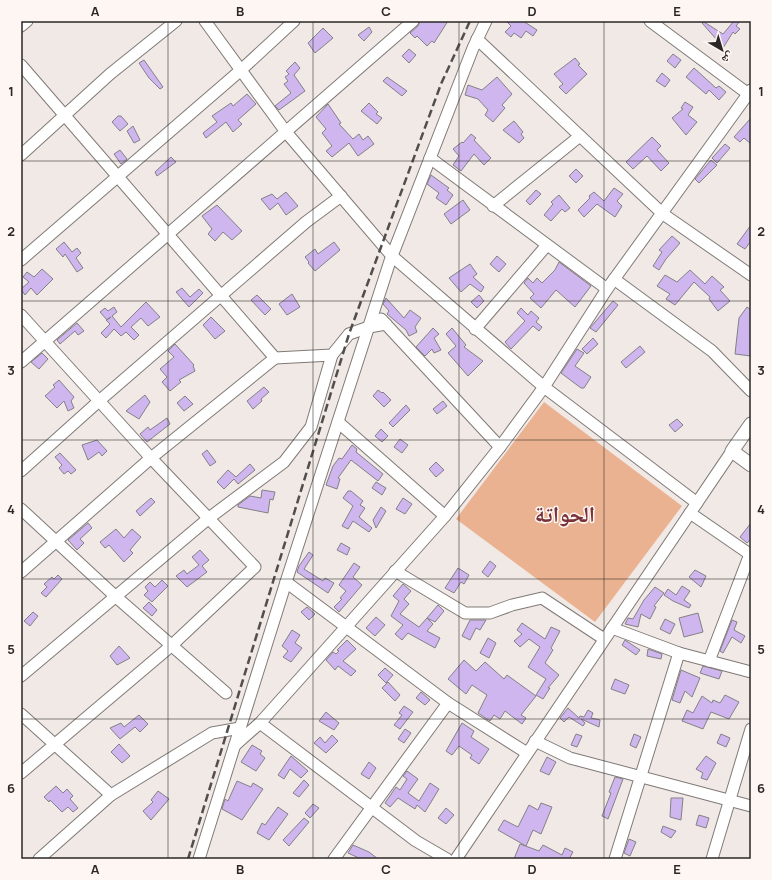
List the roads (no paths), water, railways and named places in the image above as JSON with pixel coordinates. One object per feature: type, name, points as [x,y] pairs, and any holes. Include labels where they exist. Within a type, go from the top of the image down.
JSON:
[{"type":"main road","points":[[751,424],[732,451],[751,465]]},
{"type":"street","points":[[21,26],[27,21]]},
{"type":"street","points":[[21,155],[66,116],[110,74],[176,21]]},
{"type":"street","points":[[205,21],[286,132],[392,256],[544,387],[696,503]]},
{"type":"street","points":[[21,260],[241,70],[294,21]]},
{"type":"street","points":[[21,362],[413,21]]},
{"type":"street","points":[[199,859],[286,582],[392,256],[477,39],[486,21]]},
{"type":"street","points":[[235,746],[260,723],[445,516],[500,447],[544,387],[614,279],[750,93],[650,21]]},
{"type":"street","points":[[477,39],[663,214],[751,275]]},
{"type":"street","points":[[21,65],[275,358]]},
{"type":"street","points":[[493,206],[580,136]]},
{"type":"street","points":[[430,158],[607,289]]},
{"type":"street","points":[[21,471],[99,401],[306,222],[341,196]]},
{"type":"street","points":[[475,329],[547,245]]},
{"type":"street","points":[[614,279],[712,351],[751,391]]},
{"type":"street","points":[[374,311],[500,447]]},
{"type":"street","points":[[21,315],[151,458],[255,567],[171,646],[21,773]]},
{"type":"street","points":[[21,676],[208,518],[284,462],[311,427],[332,355],[349,334],[369,327],[386,324]]},
{"type":"street","points":[[21,572],[151,458],[275,358],[332,355]]},
{"type":"street","points":[[338,422],[445,516]]},
{"type":"street","points":[[456,859],[732,451]]},
{"type":"street","points":[[21,509],[115,596],[226,693]]},
{"type":"street","points":[[690,513],[751,555],[709,661]]},
{"type":"street","points":[[395,571],[465,613],[490,613],[512,605],[542,598],[604,639]]},
{"type":"street","points":[[286,582],[448,703],[527,753]]},
{"type":"street","points":[[612,628],[679,653],[751,672]]},
{"type":"street","points":[[615,859],[679,653]]},
{"type":"street","points":[[334,859],[448,703]]},
{"type":"street","points":[[21,714],[111,795]]},
{"type":"street","points":[[260,723],[416,841],[447,859]]},
{"type":"street","points":[[39,859],[111,795],[212,733],[240,728]]},
{"type":"street","points":[[712,859],[751,729]]},
{"type":"street","points":[[535,741],[570,758],[751,806]]},
{"type":"railway","points":[[188,859],[349,334],[441,84],[470,21]]},
{"type":"district","name":"الحواتة","points":[[565,514]]}]
